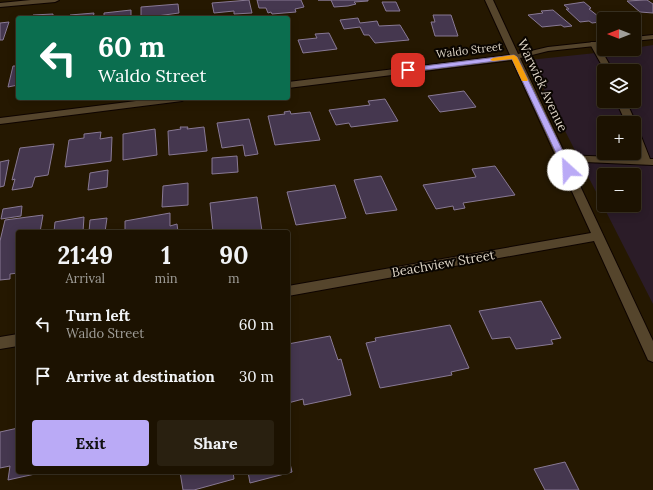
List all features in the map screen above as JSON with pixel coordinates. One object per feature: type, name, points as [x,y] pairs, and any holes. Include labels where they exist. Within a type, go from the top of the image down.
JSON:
[{"type":"street","points":[[0,5],[55,0]]},
{"type":"street","name":"Warwick Avenue","points":[[489,0],[653,356]]},
{"type":"street","points":[[641,38],[653,37]]},
{"type":"street","points":[[594,44],[605,64]]},
{"type":"street","name":"Waldo Street","points":[[290,85],[514,57],[548,49],[597,44]]},
{"type":"street","points":[[0,120],[165,100]]},
{"type":"street","points":[[641,145],[650,162]]},
{"type":"street","points":[[562,158],[650,162]]},
{"type":"street","name":"Beachview Street","points":[[290,291],[599,236]]},
{"type":"street","points":[[0,343],[16,340]]},
{"type":"shaded area","points":[[653,45],[653,304],[606,212],[641,212],[641,168],[597,168],[597,194],[529,60],[597,53],[597,56],[641,56],[641,47]]},
{"type":"building","points":[[249,0],[252,13],[234,14],[234,11],[214,13],[212,3]]},
{"type":"building","points":[[257,0],[301,0],[304,7],[295,9],[296,12],[272,14],[271,12],[268,13],[266,8],[259,8]]},
{"type":"building","points":[[331,0],[368,1],[354,2],[356,4],[348,6],[334,7]]},
{"type":"building","points":[[647,0],[653,4],[653,13],[640,12],[627,1]]},
{"type":"building","points":[[382,2],[396,2],[400,11],[386,11]]},
{"type":"building","points":[[584,2],[591,8],[589,9],[597,15],[597,22],[580,22],[566,9],[569,9],[564,5]]},
{"type":"building","points":[[178,4],[179,13],[157,16],[141,16],[141,7]]},
{"type":"building","points":[[131,10],[131,16],[104,16],[104,13]]},
{"type":"building","points":[[553,10],[572,26],[564,27],[561,25],[542,27],[528,15],[543,13],[541,11]]},
{"type":"building","points":[[94,13],[93,16],[70,15]]},
{"type":"building","points":[[53,14],[53,16],[33,16]]},
{"type":"building","points":[[433,15],[451,15],[458,36],[435,36],[431,22],[435,22]]},
{"type":"building","points":[[358,18],[360,23],[377,21],[379,26],[400,25],[409,40],[375,43],[369,35],[364,35],[360,27],[344,29],[340,20]]},
{"type":"building","points":[[9,22],[3,40],[0,40],[0,23]]},
{"type":"building","points":[[329,33],[337,49],[303,53],[298,40],[317,38],[315,34]]},
{"type":"building","points":[[13,66],[16,66],[16,85],[8,87]]},
{"type":"building","points":[[464,91],[476,107],[440,112],[428,96]]},
{"type":"building","points":[[385,99],[398,121],[351,127],[349,123],[336,125],[329,110],[370,105],[368,101]]},
{"type":"building","points":[[290,111],[291,114],[310,112],[320,140],[275,145],[268,116],[285,114],[284,112]]},
{"type":"building","points":[[249,119],[258,154],[245,156],[243,145],[222,148],[217,123]]},
{"type":"building","points":[[180,127],[188,127],[187,129],[204,127],[207,151],[169,155],[168,131],[181,129]]},
{"type":"building","points":[[155,129],[157,155],[123,160],[123,134]]},
{"type":"building","points":[[101,132],[100,139],[112,137],[111,161],[65,167],[69,140],[84,138],[84,134]]},
{"type":"building","points":[[54,144],[48,175],[35,177],[32,187],[12,190],[15,179],[12,180],[20,148]]},
{"type":"building","points":[[237,156],[238,172],[212,174],[212,158]]},
{"type":"building","points":[[9,160],[4,186],[0,187],[0,162]]},
{"type":"building","points":[[495,166],[515,195],[463,203],[465,208],[454,210],[453,206],[436,209],[423,185],[476,177],[472,169]]},
{"type":"building","points":[[108,170],[107,187],[88,190],[90,173]]},
{"type":"building","points":[[381,176],[397,210],[366,214],[354,180]]},
{"type":"building","points":[[188,183],[188,205],[162,207],[163,186]]},
{"type":"building","points":[[335,185],[346,218],[296,225],[287,192]]},
{"type":"building","points":[[257,197],[262,230],[213,230],[210,203]]},
{"type":"building","points":[[22,206],[21,216],[1,219],[3,209]]},
{"type":"building","points":[[170,213],[170,226],[177,224],[178,230],[125,230],[125,221]]},
{"type":"building","points":[[43,215],[40,230],[16,230],[16,273],[10,274],[10,279],[0,280],[0,241],[5,220]]},
{"type":"building","points":[[84,217],[83,230],[54,230],[55,222]]},
{"type":"building","points":[[107,218],[105,230],[89,230],[90,220]]},
{"type":"building","points":[[541,301],[561,338],[551,340],[553,344],[516,349],[510,337],[492,339],[479,311]]},
{"type":"building","points":[[450,325],[469,368],[451,372],[452,375],[380,388],[366,343],[376,341],[375,338]]},
{"type":"building","points":[[330,336],[338,360],[341,359],[351,395],[304,405],[303,399],[290,402],[290,344]]},
{"type":"building","points":[[16,428],[16,474],[35,474],[8,480],[10,466],[0,468],[0,432]]},
{"type":"building","points":[[565,462],[579,490],[545,490],[534,469]]},
{"type":"building","points":[[180,474],[233,474],[234,479],[194,490],[183,490]]},
{"type":"building","points":[[248,474],[284,474],[250,483]]},
{"type":"slow traffic","points":[[493,60],[514,57],[525,80]]},
{"type":"route","points":[[408,70],[514,57],[568,170]]}]
